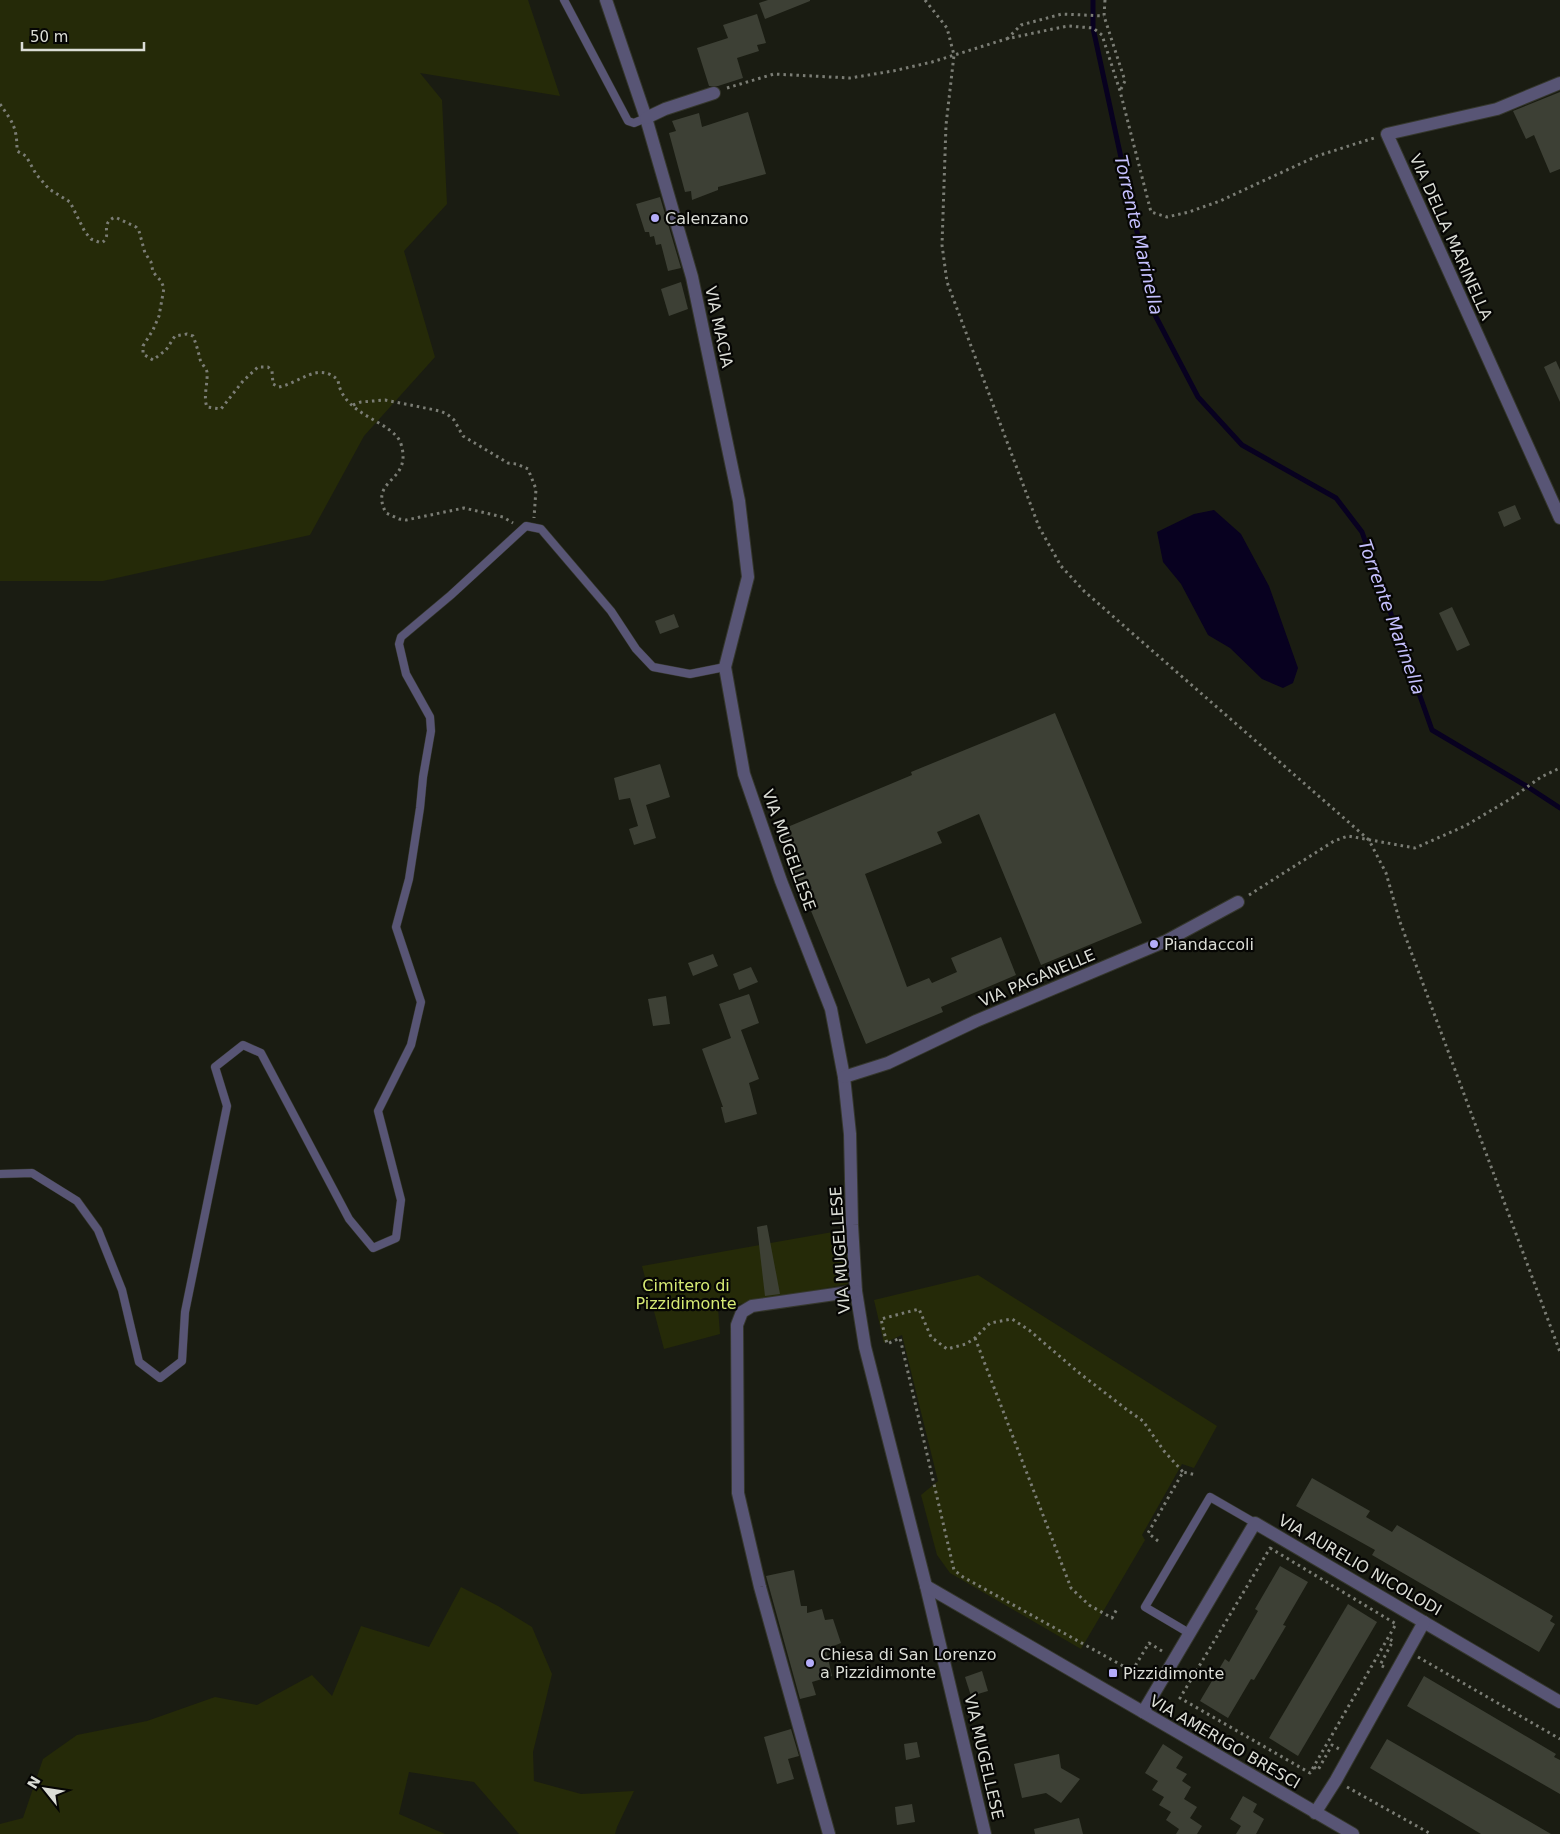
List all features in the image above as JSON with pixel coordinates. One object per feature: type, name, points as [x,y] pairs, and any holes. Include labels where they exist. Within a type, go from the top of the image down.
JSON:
[{"type":"street","name":"VIA MACIA","points":[[606,0],[646,118],[692,277],[739,501],[748,577],[725,667]]},
{"type":"street","points":[[1387,134],[1497,109],[1560,83]]},
{"type":"street","points":[[646,118],[665,109],[714,93]]},
{"type":"street","name":"VIA DELLA MARINELLA","points":[[1387,134],[1560,518]]},
{"type":"street","name":"VIA MUGELLESE","points":[[725,667],[744,774],[781,880],[831,1010],[844,1077],[850,1134],[856,1291],[865,1347],[926,1586],[985,1834]]},
{"type":"street","name":"VIA PAGANELLE","points":[[844,1077],[888,1063],[976,1021],[1166,941],[1238,902]]},
{"type":"street","points":[[829,1834],[760,1587],[738,1493],[737,1325],[742,1312],[752,1306],[856,1291]]},
{"type":"street","name":"VIA AURELIO NICOLODI","points":[[1143,1712],[1255,1523],[1560,1702]]},
{"type":"street","name":"VIA AMERIGO BRESCI","points":[[926,1586],[1353,1834]]},
{"type":"street","points":[[1315,1813],[1336,1780],[1424,1622]]},
{"type":"lane","points":[[564,0],[628,121],[634,123],[646,118]]},
{"type":"lane","points":[[0,1174],[32,1173],[77,1202],[98,1230],[122,1290],[139,1362],[160,1378],[182,1361],[185,1312],[227,1106],[215,1067],[243,1045],[261,1053],[349,1218],[373,1248],[396,1238],[400,1200],[378,1111],[411,1045],[421,1002],[396,927],[409,879],[423,777],[432,731],[430,717],[406,674],[399,644],[401,637],[451,595],[526,526],[540,529],[611,611],[636,649],[652,667],[690,674],[725,667]]},
{"type":"lane","points":[[1190,1633],[1145,1607],[1210,1497],[1255,1523]]},
{"type":"path","points":[[925,0],[947,28],[954,55],[946,125],[942,246],[947,282],[1039,527],[1061,566],[1084,591],[1369,840],[1386,873],[1400,922],[1560,1352]]},
{"type":"path","points":[[1105,0],[1103,16],[1125,81],[1120,91]]},
{"type":"path","points":[[1006,39],[1022,25],[1062,14],[1103,16]]},
{"type":"path","points":[[714,93],[742,82],[774,74],[850,78],[932,62],[1006,39],[1068,26],[1093,28],[1102,35],[1120,91],[1151,212],[1167,217],[1189,212],[1220,201],[1317,156],[1387,134]]},
{"type":"path","points":[[0,104],[14,123],[17,136],[17,151],[26,156],[36,174],[49,189],[70,202],[84,232],[91,239],[101,243],[104,242],[106,238],[106,224],[114,217],[133,226],[138,231],[145,253],[151,262],[153,272],[162,281],[164,288],[158,316],[153,330],[143,346],[143,354],[153,360],[166,350],[175,336],[187,334],[192,336],[197,345],[200,360],[206,369],[208,386],[205,402],[207,407],[215,410],[221,409],[231,394],[253,370],[263,367],[272,371],[273,384],[280,387],[310,374],[319,372],[332,374],[338,380],[344,397],[369,418],[385,427],[400,441],[404,460],[400,472],[385,486],[381,501],[386,514],[406,520],[464,508],[503,517],[522,528]]},
{"type":"path","points":[[353,405],[361,402],[385,400],[440,411],[448,414],[454,420],[463,436],[508,464],[526,467],[536,489],[532,527]]},
{"type":"path","points":[[1238,902],[1334,841],[1348,836],[1415,848],[1465,826],[1512,798],[1541,777],[1560,768]]},
{"type":"path","points":[[1162,1651],[1149,1643],[1132,1671],[1043,1623],[954,1570],[900,1338],[886,1344],[881,1319],[919,1309],[931,1337],[947,1349],[966,1344],[990,1323],[1012,1319],[1029,1330],[1078,1372],[1143,1421],[1164,1451],[1183,1472],[1196,1475]]},
{"type":"path","points":[[975,1338],[1071,1588],[1089,1605],[1112,1618],[1118,1607]]},
{"type":"path","points":[[1158,1540],[1148,1533],[1183,1472]]},
{"type":"path","points":[[1270,1548],[1396,1624],[1314,1768],[1310,1773],[1180,1698],[1270,1548]]},
{"type":"path","points":[[1413,1666],[1418,1657],[1560,1738]]},
{"type":"path","points":[[1314,1768],[1318,1770],[1332,1745],[1339,1749],[1334,1757]]},
{"type":"path","points":[[1344,1785],[1432,1834]]},
{"type":"green space","points":[[0,0],[528,0],[560,96],[420,73],[442,100],[447,204],[404,251],[435,357],[364,436],[310,535],[103,581],[0,581]]},
{"type":"green space","name":"Cimitero di Pizzidimonte","points":[[844,1230],[848,1284],[718,1308],[720,1334],[664,1349],[642,1266]]},
{"type":"green space","points":[[978,1275],[1217,1426],[1194,1468],[1182,1464],[1142,1535],[1145,1540],[1081,1649],[950,1573],[937,1555],[921,1495],[938,1481],[902,1335],[884,1343],[874,1300]]},
{"type":"green space","points":[[461,1587],[498,1606],[532,1627],[552,1674],[533,1752],[534,1781],[581,1794],[634,1791],[615,1834],[519,1834],[474,1782],[409,1772],[399,1814],[445,1834],[0,1834],[0,1824],[23,1818],[43,1759],[77,1735],[147,1721],[215,1697],[257,1705],[312,1675],[332,1696],[361,1626],[429,1647]]},
{"type":"shaded area","points":[[1214,510],[1241,534],[1269,586],[1298,668],[1293,683],[1283,688],[1262,679],[1230,648],[1208,635],[1181,584],[1163,562],[1157,532],[1194,514]]},
{"type":"building","points":[[768,0],[810,1],[765,19],[759,3]]},
{"type":"building","points":[[757,14],[766,43],[757,45],[759,51],[737,58],[743,78],[718,86],[709,86],[697,48],[728,38],[723,25]]},
{"type":"building","points":[[1560,92],[1560,169],[1550,173],[1534,135],[1526,139],[1513,111]]},
{"type":"building","points":[[748,112],[766,174],[718,187],[718,190],[692,200],[691,191],[685,192],[669,133],[676,131],[672,121],[699,113],[702,127]]},
{"type":"building","name":"Calenzano","points":[[660,197],[681,268],[668,271],[661,244],[656,245],[654,236],[650,237],[649,232],[645,232],[636,204]]},
{"type":"building","points":[[681,282],[688,309],[669,316],[661,289]]},
{"type":"building","points":[[1556,361],[1560,370],[1560,402],[1544,367]]},
{"type":"building","points":[[1515,505],[1521,519],[1504,527],[1498,512]]},
{"type":"building","points":[[1452,607],[1470,645],[1457,651],[1439,613]]},
{"type":"building","points":[[674,614],[679,627],[660,634],[655,621]]},
{"type":"building","points":[[1055,713],[1142,923],[1041,965],[979,814],[937,832],[942,843],[865,874],[907,987],[929,978],[932,983],[957,972],[951,958],[1001,937],[1016,975],[941,1007],[943,1012],[866,1044],[778,831],[912,775],[911,772]]},
{"type":"building","points":[[660,764],[670,797],[646,805],[656,838],[634,845],[629,829],[638,826],[630,798],[619,800],[614,778]]},
{"type":"building","points":[[713,954],[718,966],[693,976],[688,963]]},
{"type":"building","points":[[751,967],[758,982],[739,990],[733,974]]},
{"type":"building","points":[[749,994],[759,1023],[741,1030],[759,1079],[749,1083],[757,1114],[725,1123],[721,1107],[723,1107],[702,1049],[731,1038],[719,1004]]},
{"type":"building","points":[[666,996],[670,1024],[653,1026],[648,999]]},
{"type":"building","points":[[767,1225],[780,1294],[765,1296],[757,1227]]},
{"type":"building","points":[[1312,1478],[1370,1511],[1366,1517],[1392,1532],[1397,1525],[1553,1616],[1550,1621],[1555,1624],[1539,1652],[1372,1555],[1375,1550],[1296,1506]]},
{"type":"building","points":[[1280,1566],[1308,1582],[1283,1625],[1286,1626],[1254,1680],[1251,1679],[1228,1718],[1200,1701],[1225,1659],[1229,1662],[1258,1611],[1255,1609]]},
{"type":"building","points":[[794,1570],[801,1606],[807,1606],[807,1613],[822,1609],[825,1620],[833,1619],[841,1643],[826,1649],[832,1676],[812,1682],[816,1695],[800,1699],[766,1576]]},
{"type":"building","points":[[1348,1604],[1377,1622],[1298,1756],[1269,1738]]},
{"type":"building","points":[[982,1671],[988,1691],[971,1696],[965,1677]]},
{"type":"building","points":[[1424,1676],[1556,1754],[1554,1757],[1560,1760],[1560,1794],[1407,1706]]},
{"type":"building","points":[[791,1729],[799,1756],[788,1759],[794,1779],[777,1784],[764,1737]]},
{"type":"building","points":[[1387,1739],[1551,1834],[1481,1834],[1370,1768]]},
{"type":"building","points":[[917,1742],[920,1757],[906,1760],[904,1744]]},
{"type":"building","points":[[1163,1744],[1183,1757],[1176,1768],[1187,1774],[1182,1781],[1191,1787],[1184,1799],[1197,1807],[1190,1818],[1202,1826],[1197,1834],[1176,1834],[1179,1829],[1166,1820],[1171,1812],[1159,1805],[1164,1797],[1152,1790],[1158,1781],[1145,1773]]},
{"type":"building","points":[[1059,1754],[1061,1768],[1080,1779],[1061,1803],[1046,1793],[1022,1798],[1014,1764]]},
{"type":"building","points":[[1243,1796],[1257,1804],[1253,1812],[1264,1819],[1256,1834],[1236,1834],[1241,1826],[1230,1819]]},
{"type":"building","points":[[912,1804],[915,1822],[897,1825],[895,1807]]},
{"type":"building","points":[[1079,1818],[1083,1834],[1035,1834],[1034,1829]]},
{"type":"waterway","name":"Torrente Marinella","points":[[1093,0],[1093,28],[1155,315],[1198,397],[1242,445],[1336,498],[1362,532],[1432,730],[1560,808]]},
{"type":"place","name":"Calenzano","points":[[655,218]]},
{"type":"place","name":"Piandaccoli","points":[[1154,944]]},
{"type":"place","name":"Chiesa di San Lorenzo a Pizzidimonte","points":[[810,1663]]},
{"type":"place","name":"Pizzidimonte","points":[[1113,1673]]}]
